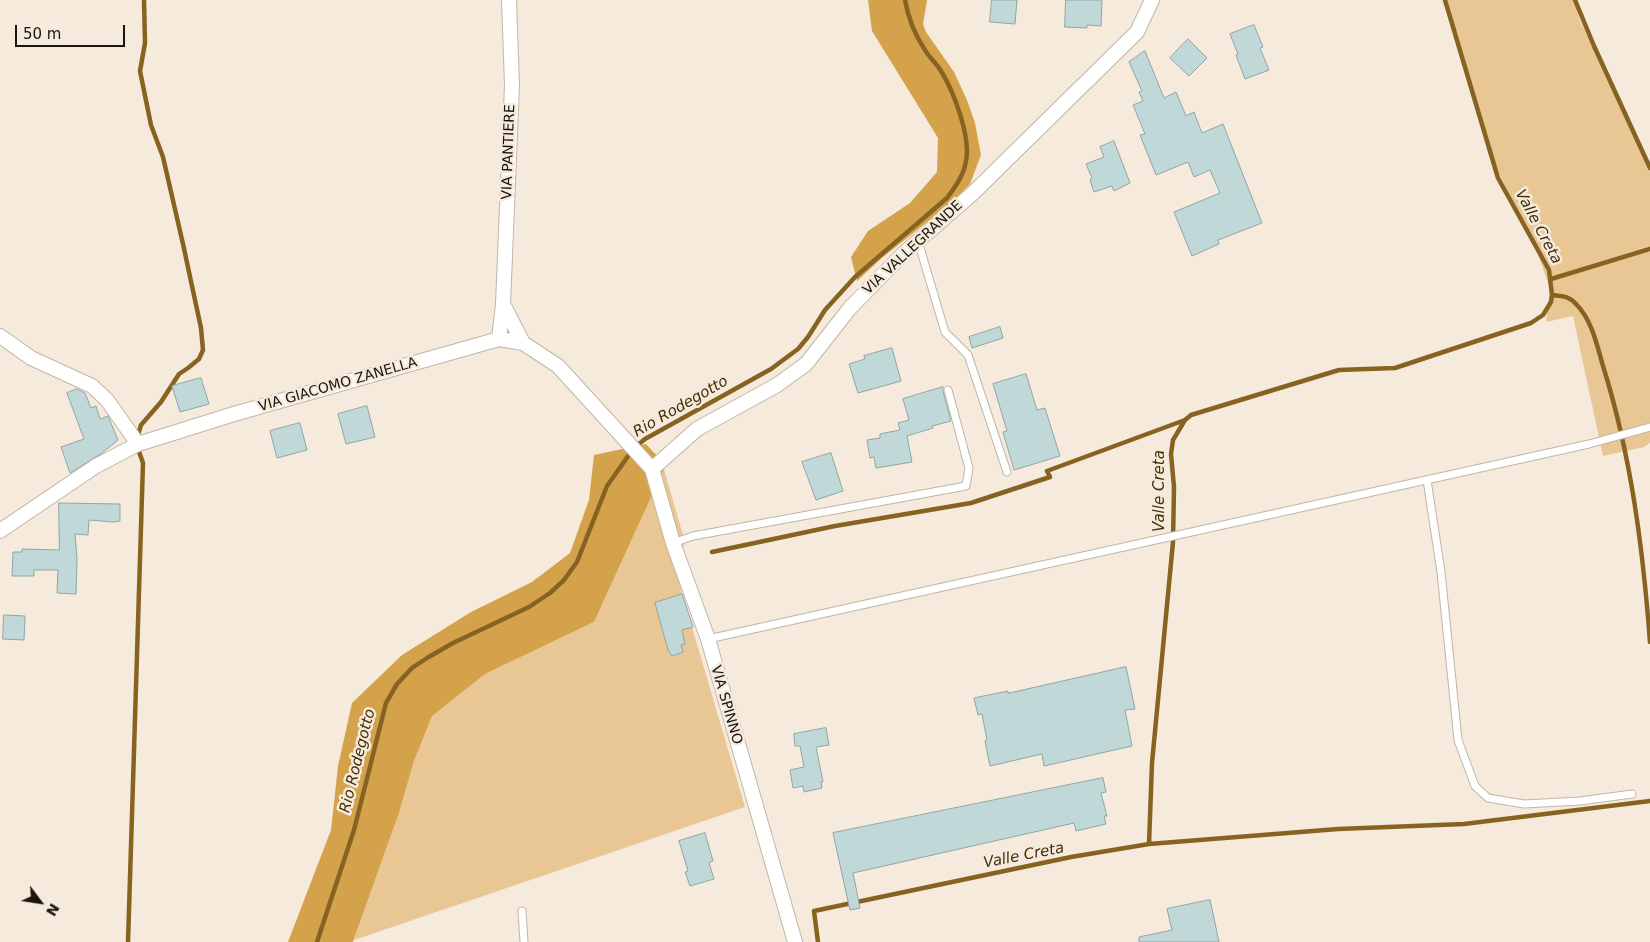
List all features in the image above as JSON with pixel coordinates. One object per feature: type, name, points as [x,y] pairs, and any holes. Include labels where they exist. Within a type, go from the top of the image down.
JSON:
[{"type":"street","name":"VIA PANTIERE","points":[[499,339],[503,304],[512,85],[509,0]]},
{"type":"street","name":"VIA VALLEGRANDE","points":[[652,469],[697,429],[777,385],[806,364],[850,308],[902,254],[972,194],[1137,32],[1152,0]]},
{"type":"street","name":"VIA PANTIERE","points":[[503,304],[523,343]]},
{"type":"street","points":[[0,336],[31,358],[92,386],[106,400],[138,444]]},
{"type":"street","name":"VIA GIACOMO ZANELLA","points":[[0,531],[96,466],[138,444],[234,414],[499,339],[523,343],[558,366],[652,469]]},
{"type":"street","name":"VIA SPINNO","points":[[652,469],[673,543],[708,639],[795,942]]},
{"type":"lane","points":[[918,241],[945,332],[968,355],[1007,472]]},
{"type":"lane","points":[[673,543],[693,536],[966,486],[969,468],[948,390]]},
{"type":"lane","points":[[708,639],[1589,444],[1650,427]]},
{"type":"lane","points":[[1427,480],[1441,572],[1458,740],[1475,786],[1488,798],[1524,804],[1580,801],[1632,794]]},
{"type":"lane","points":[[522,911],[524,942]]},
{"type":"shaded area","points":[[868,0],[927,0],[923,24],[926,32],[954,72],[967,100],[975,123],[981,155],[970,184],[950,204],[883,257],[857,281],[851,257],[868,231],[910,203],[937,172],[938,138],[872,31]]},
{"type":"shaded area","points":[[1447,0],[1574,0],[1579,18],[1650,170],[1650,443],[1644,447],[1603,456],[1573,316],[1546,322],[1550,289],[1537,252],[1486,143]]},
{"type":"shaded area","points":[[646,444],[659,458],[664,469],[594,622],[485,674],[432,716],[414,761],[399,813],[353,942],[288,942],[331,830],[338,766],[352,703],[402,655],[471,612],[532,582],[570,553],[589,500],[594,455]]},
{"type":"shaded area","points":[[664,469],[684,539],[681,590],[745,807],[354,940],[431,716],[485,674],[594,622]]},
{"type":"building","points":[[992,0],[1017,0],[1015,24],[990,22]]},
{"type":"building","points":[[1066,0],[1102,0],[1101,26],[1087,25],[1087,28],[1065,27]]},
{"type":"building","points":[[1254,25],[1263,47],[1260,48],[1269,70],[1245,79],[1230,34]]},
{"type":"building","points":[[1188,39],[1207,58],[1189,76],[1170,58]]},
{"type":"building","points":[[1145,51],[1164,98],[1176,92],[1186,116],[1194,112],[1202,133],[1223,124],[1262,223],[1218,240],[1219,244],[1192,256],[1174,212],[1220,193],[1210,170],[1194,177],[1188,162],[1156,175],[1140,135],[1145,134],[1133,105],[1143,101],[1139,92],[1142,91],[1129,62]]},
{"type":"building","points":[[1114,141],[1130,183],[1114,191],[1112,186],[1094,192],[1090,180],[1092,178],[1086,164],[1104,157],[1100,147]]},
{"type":"building","points":[[1000,327],[1003,338],[972,348],[969,337]]},
{"type":"building","points":[[892,348],[901,381],[858,393],[849,364],[865,359],[864,356]]},
{"type":"building","points":[[1026,374],[1037,410],[1045,408],[1060,456],[1014,470],[1003,432],[1007,431],[993,384]]},
{"type":"building","points":[[201,378],[209,404],[180,412],[172,386]]},
{"type":"building","points":[[943,387],[951,421],[907,436],[912,462],[876,468],[874,457],[870,458],[867,440],[880,438],[880,434],[900,430],[898,423],[909,420],[903,399]]},
{"type":"building","points":[[77,389],[85,393],[91,408],[96,406],[100,419],[108,416],[118,440],[102,453],[70,473],[61,447],[84,439],[67,393]]},
{"type":"building","points":[[367,406],[375,437],[346,444],[338,414]]},
{"type":"building","points":[[300,423],[307,450],[277,458],[270,431]]},
{"type":"building","points":[[831,453],[843,491],[816,500],[802,462]]},
{"type":"building","points":[[59,503],[120,504],[120,521],[89,520],[88,535],[75,534],[77,558],[76,594],[57,593],[58,570],[34,570],[34,576],[12,576],[13,552],[22,552],[22,549],[59,550]]},
{"type":"building","points":[[682,594],[693,627],[682,630],[685,644],[681,645],[683,652],[672,656],[668,650],[655,603]]},
{"type":"building","points":[[4,615],[25,616],[24,640],[3,639]]},
{"type":"building","points":[[1126,667],[1135,709],[1125,710],[1132,746],[1044,766],[1042,754],[990,766],[982,714],[978,715],[974,698],[1008,691],[1008,693]]},
{"type":"building","points":[[826,728],[829,745],[816,747],[823,782],[821,782],[822,788],[804,792],[803,786],[793,788],[790,770],[804,767],[800,746],[795,746],[794,734]]},
{"type":"building","points":[[1103,778],[1106,792],[1101,793],[1107,816],[1104,816],[1106,824],[1076,831],[1074,823],[853,873],[860,908],[850,910],[833,833]]},
{"type":"building","points":[[705,833],[713,861],[709,863],[714,879],[690,886],[685,872],[688,871],[679,841]]},
{"type":"building","points":[[1210,900],[1219,942],[1139,942],[1139,937],[1172,930],[1167,909]]},
{"type":"waterway","points":[[137,438],[141,425],[161,402],[179,374],[199,359],[203,350],[201,328],[183,244],[163,157],[151,125],[140,71],[145,43],[144,0]]},
{"type":"waterway","name":"Rio Rodegotto","points":[[317,942],[354,830],[386,703],[397,684],[412,668],[427,658],[453,643],[529,607],[550,593],[564,580],[577,562],[607,486],[633,449],[645,439],[771,369],[798,349],[825,310],[855,277],[947,198],[956,185],[966,161],[967,151],[964,128],[956,102],[946,80],[915,32],[905,0]]},
{"type":"waterway","name":"Valle Creta","points":[[1149,844],[1152,763],[1173,542],[1174,487],[1171,454],[1173,440],[1185,420],[1191,415],[1339,370],[1395,368],[1531,323],[1543,315],[1551,302],[1549,270],[1498,178],[1445,0]]},
{"type":"waterway","points":[[1575,0],[1650,168]]},
{"type":"waterway","points":[[1551,279],[1650,249]]},
{"type":"waterway","points":[[1552,295],[1571,299],[1582,310],[1596,341],[1613,400],[1634,502],[1644,572],[1650,642]]},
{"type":"waterway","points":[[712,552],[835,526],[971,503],[1050,477],[1047,471],[1185,420]]},
{"type":"waterway","points":[[128,942],[143,463],[137,446]]},
{"type":"waterway","points":[[818,942],[814,911],[1071,857],[1149,844],[1338,829],[1464,824],[1650,801]]}]
